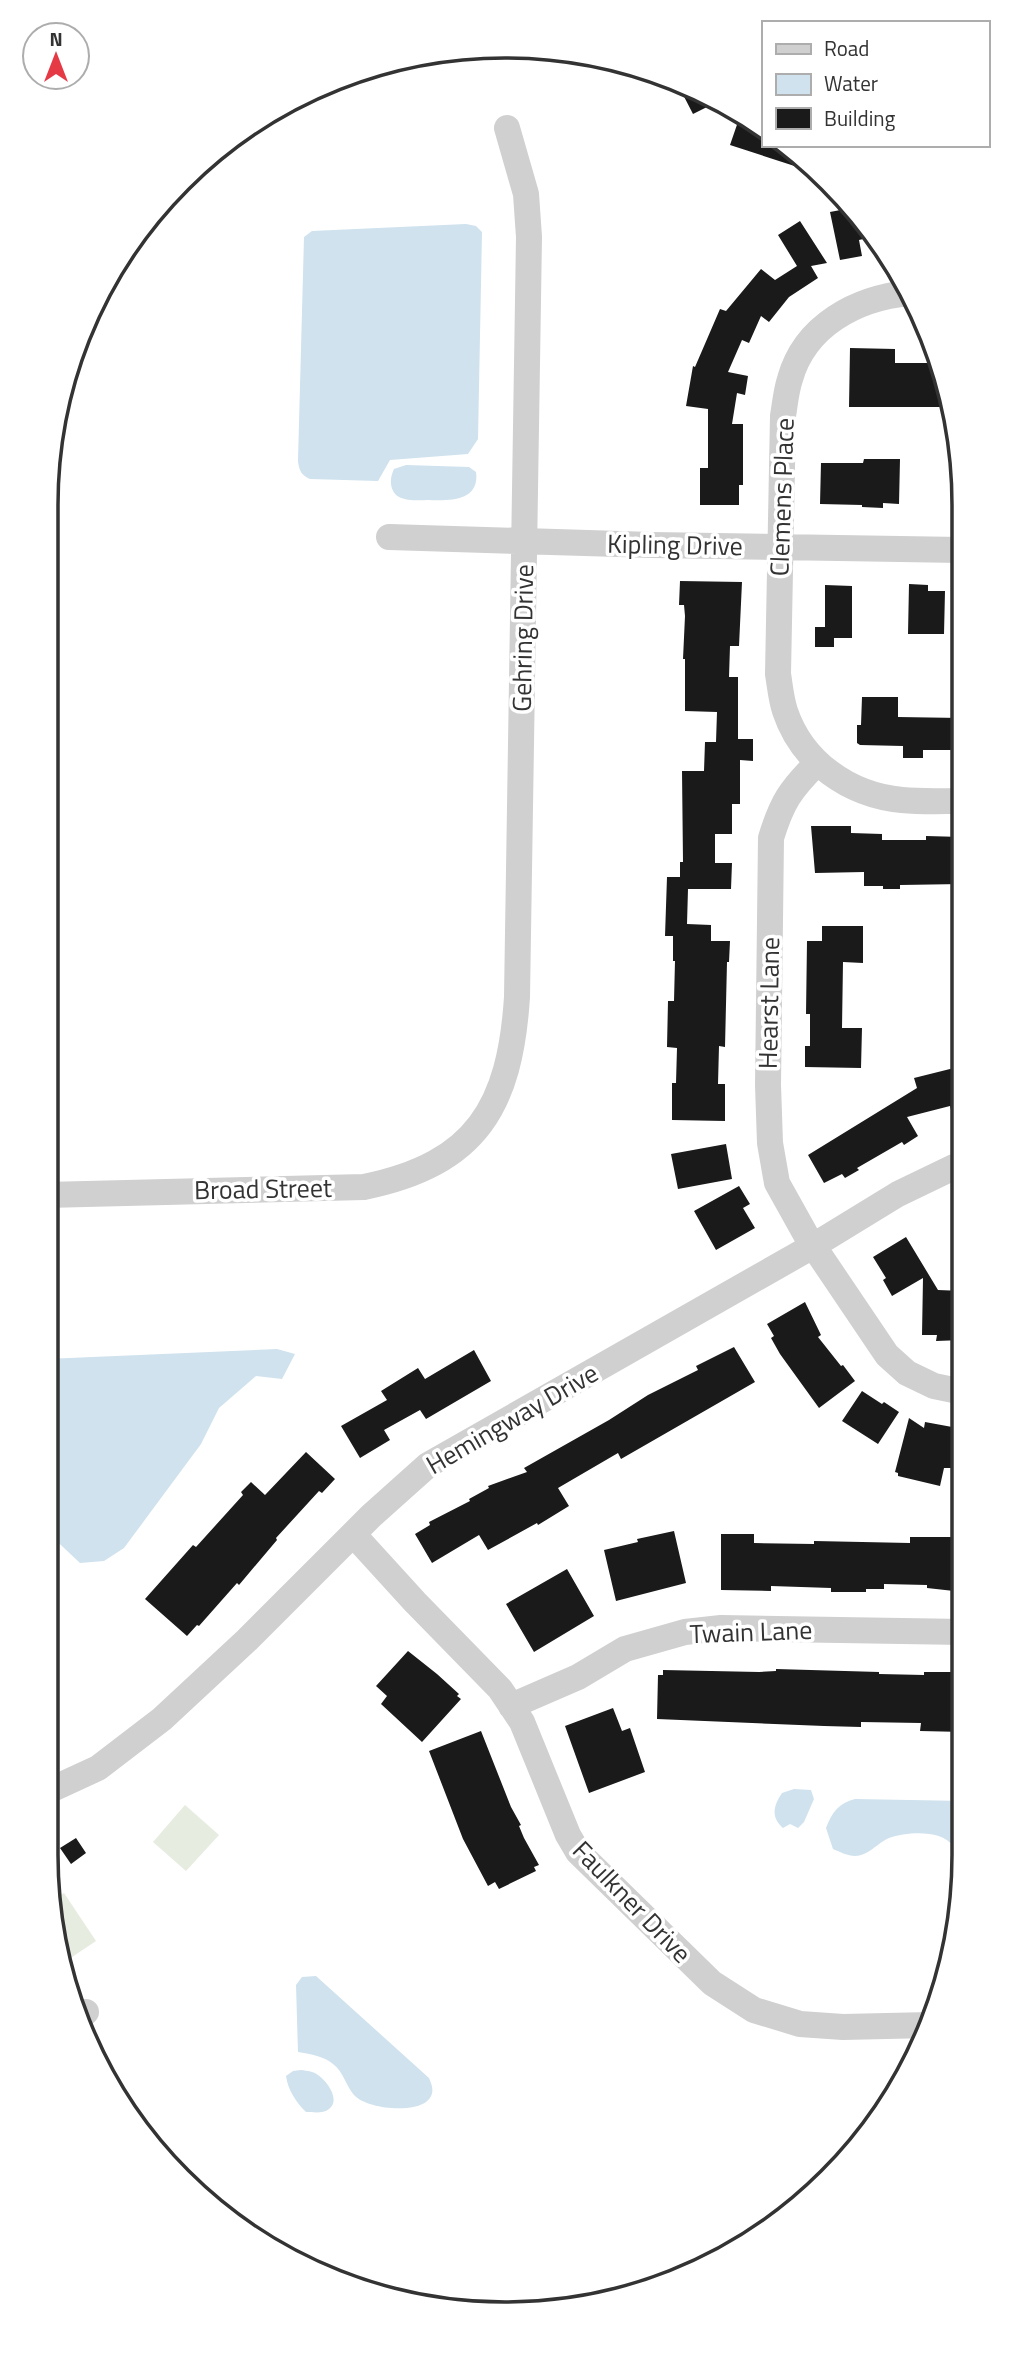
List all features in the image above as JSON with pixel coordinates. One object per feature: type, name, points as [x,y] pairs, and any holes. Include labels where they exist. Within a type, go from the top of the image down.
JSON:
[{"type":"street","name":"Gehring Drive","points":[[469,1139],[487,1115],[500,1090],[514,1038],[517,997],[529,237],[526,194],[507,128]]},
{"type":"street","name":"Clemens Place","points":[[899,294],[874,298],[845,311],[822,327],[804,349],[790,377],[783,416],[778,674],[785,710],[798,738],[817,763],[839,780],[866,793],[901,800],[952,801]]},
{"type":"street","name":"Kipling Drive","points":[[389,537],[952,550]]},
{"type":"street","name":"Hearst Lane","points":[[817,763],[792,787],[779,810],[771,838],[768,1085],[770,1143],[778,1184],[813,1246],[887,1354],[907,1373],[934,1386],[952,1390]]},
{"type":"street","name":"Broad Street","points":[[58,1195],[364,1187],[396,1181],[422,1169],[469,1139]]},
{"type":"street","name":"Hemingway Drive","points":[[58,1786],[98,1768],[162,1719],[428,1465],[813,1246],[898,1194],[952,1168]]},
{"type":"street","name":"Faulkner Drive","points":[[353,1534],[500,1689],[522,1722],[568,1835],[578,1852],[712,1983],[754,2010],[800,2024],[843,2027],[918,2025]]},
{"type":"street","name":"Twain Lane","points":[[512,1706],[578,1677],[625,1649],[685,1632],[721,1628],[952,1632]]},
{"type":"shaded area","points":[[185,1805],[219,1835],[186,1871],[153,1842]]},
{"type":"shaded area","points":[[64,1893],[96,1941],[70,1958],[66,1942],[60,1895]]},
{"type":"water","points":[[466,224],[476,226],[482,232],[478,439],[468,454],[390,460],[378,481],[310,479],[301,472],[298,461],[304,237],[312,231]]},
{"type":"water","points":[[406,465],[469,467],[476,472],[476,482],[468,494],[454,499],[403,499],[394,492],[391,479],[394,469]]},
{"type":"water","points":[[277,1349],[295,1354],[282,1379],[256,1376],[219,1408],[201,1444],[124,1548],[104,1561],[80,1563],[58,1542],[58,1358]]},
{"type":"water","points":[[794,1789],[811,1790],[814,1799],[804,1822],[798,1828],[790,1824],[783,1828],[776,1820],[775,1806],[782,1793]]},
{"type":"water","points":[[849,1801],[952,1801],[952,1845],[932,1834],[914,1833],[889,1838],[869,1851],[855,1856],[833,1849],[826,1828],[828,1822],[840,1806]]},
{"type":"water","points":[[316,1976],[429,2078],[432,2091],[426,2102],[410,2108],[369,2104],[354,2095],[339,2071],[329,2061],[298,2052],[296,1985],[302,1977]]},
{"type":"water","points":[[301,2070],[316,2074],[329,2086],[334,2101],[327,2111],[306,2112],[296,2100],[286,2076]]},
{"type":"building","points":[[683,95],[708,107],[693,114]]},
{"type":"building","points":[[737,123],[762,139],[762,147],[773,147],[798,167],[730,145]]},
{"type":"building","points":[[841,210],[860,233],[864,239],[859,240],[862,256],[840,260],[830,212]]},
{"type":"building","points":[[800,221],[827,263],[811,266],[818,278],[789,297],[769,322],[761,316],[749,343],[742,340],[728,372],[748,376],[745,395],[737,393],[732,424],[743,424],[743,485],[739,485],[739,505],[700,505],[700,468],[708,468],[708,409],[686,406],[693,366],[695,367],[720,309],[726,311],[761,269],[775,280],[797,266],[778,235]]},
{"type":"building","points":[[850,348],[895,349],[895,363],[930,363],[941,407],[849,407]]},
{"type":"building","points":[[864,459],[900,459],[899,504],[883,503],[883,508],[820,504],[821,463],[863,463]]},
{"type":"building","points":[[680,581],[742,582],[739,646],[730,646],[729,677],[738,677],[738,739],[753,739],[753,761],[740,760],[740,804],[732,804],[732,834],[715,834],[715,863],[732,863],[731,889],[688,889],[687,924],[711,925],[711,941],[730,941],[725,1047],[719,1046],[718,1084],[725,1084],[725,1121],[672,1120],[672,1083],[676,1083],[677,1048],[667,1047],[668,1001],[674,1001],[675,961],[673,936],[665,936],[667,877],[680,877],[680,862],[683,862],[682,771],[704,771],[705,742],[716,742],[717,712],[685,711],[685,616],[684,605],[679,605]]},
{"type":"building","points":[[909,584],[928,585],[928,591],[945,591],[944,634],[908,634]]},
{"type":"building","points":[[825,585],[852,586],[852,638],[834,638],[834,647],[815,647],[815,627],[825,627]]},
{"type":"building","points":[[862,697],[898,697],[898,717],[952,718],[952,750],[923,750],[923,758],[903,758],[903,746],[857,743],[857,725],[861,725]]},
{"type":"building","points":[[811,826],[851,826],[851,833],[882,834],[882,840],[952,837],[952,884],[900,885],[900,889],[883,889],[883,886],[864,886],[864,872],[815,873]]},
{"type":"building","points":[[822,926],[863,926],[863,963],[843,962],[842,1028],[862,1028],[861,1068],[805,1067],[805,1046],[810,1046],[810,1014],[806,1014],[807,941],[822,941]]},
{"type":"building","points":[[952,1068],[952,1114],[950,1106],[907,1117],[918,1136],[904,1145],[902,1142],[845,1178],[842,1174],[824,1183],[808,1155],[917,1088],[914,1078]]},
{"type":"building","points":[[726,1144],[732,1179],[678,1189],[671,1154]]},
{"type":"building","points":[[739,1186],[750,1204],[743,1208],[755,1228],[716,1250],[694,1211]]},
{"type":"building","points":[[906,1237],[938,1290],[952,1291],[952,1340],[936,1341],[937,1335],[922,1335],[923,1278],[892,1296],[883,1280],[886,1278],[873,1257]]},
{"type":"building","points":[[805,1302],[821,1335],[818,1337],[855,1381],[819,1408],[780,1354],[767,1324]]},
{"type":"building","points":[[734,1347],[755,1382],[621,1459],[618,1453],[558,1488],[569,1506],[538,1525],[537,1523],[488,1550],[479,1535],[432,1563],[415,1534],[430,1525],[429,1522],[470,1501],[469,1499],[489,1488],[488,1486],[527,1472],[524,1468],[648,1395],[698,1370],[696,1366]]},
{"type":"building","points":[[474,1350],[491,1381],[426,1419],[420,1410],[384,1430],[390,1440],[360,1458],[341,1426],[387,1400],[381,1391],[418,1368],[425,1379]]},
{"type":"building","points":[[862,1391],[899,1412],[878,1444],[842,1421]]},
{"type":"building","points":[[909,1418],[924,1428],[925,1422],[952,1427],[952,1468],[944,1468],[940,1486],[898,1476],[895,1472]]},
{"type":"building","points":[[306,1452],[335,1479],[322,1493],[319,1491],[276,1538],[239,1585],[237,1583],[187,1636],[145,1599],[193,1545],[196,1547],[243,1495],[241,1492],[251,1482],[265,1495]]},
{"type":"building","points":[[674,1531],[686,1583],[616,1601],[604,1550]]},
{"type":"building","points":[[721,1534],[754,1534],[754,1543],[814,1544],[814,1541],[910,1543],[910,1537],[952,1537],[952,1591],[927,1588],[927,1585],[884,1584],[884,1589],[866,1589],[866,1592],[831,1592],[831,1588],[771,1586],[771,1591],[721,1590]]},
{"type":"building","points":[[567,1569],[594,1616],[534,1652],[506,1604]]},
{"type":"building","points":[[408,1651],[437,1674],[461,1699],[422,1742],[381,1704],[387,1696],[376,1686]]},
{"type":"building","points":[[663,1670],[924,1675],[924,1672],[952,1672],[952,1732],[920,1731],[921,1723],[861,1722],[861,1727],[657,1719],[658,1675],[663,1675]]},
{"type":"building","points":[[613,1708],[622,1731],[630,1728],[645,1772],[589,1793],[565,1726]]},
{"type":"building","points":[[481,1731],[524,1838],[539,1865],[534,1867],[536,1871],[499,1889],[495,1882],[488,1886],[463,1839],[429,1751]]},
{"type":"building","points":[[76,1838],[86,1853],[71,1864],[60,1848]]}]
